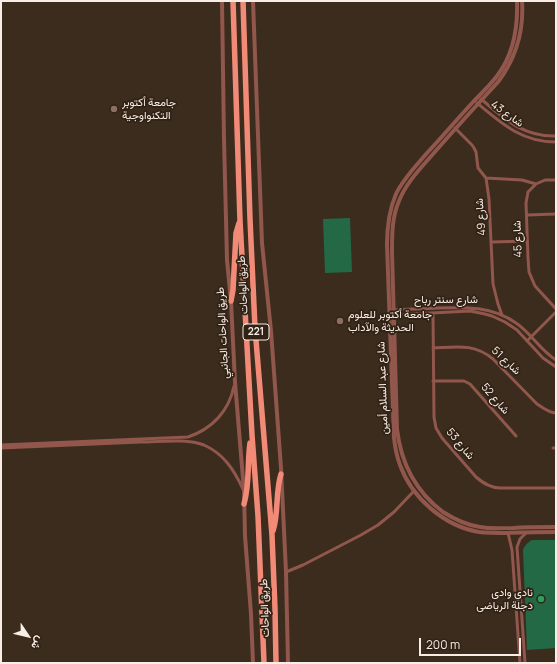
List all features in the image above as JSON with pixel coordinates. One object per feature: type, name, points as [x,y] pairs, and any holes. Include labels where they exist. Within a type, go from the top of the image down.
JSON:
[{"type":"highway","name":"طريق الواحات","points":[[242,1],[249,212],[254,305],[272,535],[276,663]]},
{"type":"highway","name":"طريق الواحات","points":[[234,2],[240,221],[258,516],[264,663]]},
{"type":"highway","points":[[231,301],[236,233],[240,221]]},
{"type":"highway","points":[[244,504],[248,486],[249,455],[252,435]]},
{"type":"highway","points":[[272,535],[276,520],[278,488],[281,474]]},
{"type":"street","name":"طريق الواحات الجانبي","points":[[222,1],[227,260],[244,491],[245,536],[253,663]]},
{"type":"street","points":[[253,1],[262,243],[271,331],[281,474],[286,572],[288,663]]},
{"type":"street","name":"شارع عبد السلام أمين","points":[[480,98],[498,75],[508,57],[517,27],[517,1]]},
{"type":"street","name":"شارع عبد السلام أمين","points":[[392,310],[387,231],[390,213],[396,194],[406,177],[413,169],[476,102],[501,78],[514,56],[517,46],[522,26],[522,1]]},
{"type":"street","name":"شارع 43","points":[[480,98],[510,122],[522,129],[541,136],[556,136]]},
{"type":"street","name":"شارع عبد السلام أمين","points":[[476,102],[411,180],[402,194],[392,224],[392,315],[395,448],[403,473],[414,491],[434,510],[446,519],[462,527],[488,533],[532,527],[556,527]]},
{"type":"street","name":"شارع 43","points":[[476,102],[501,123],[519,134],[533,140],[556,142]]},
{"type":"street","name":"شارع 49","points":[[455,128],[474,148],[478,168],[486,178],[492,242],[493,284],[502,315]]},
{"type":"street","points":[[486,178],[522,180],[536,184],[545,180],[556,180]]},
{"type":"street","name":"شارع 45","points":[[536,184],[532,187],[527,197],[528,265],[531,279],[539,292],[556,311]]},
{"type":"street","points":[[527,215],[556,214]]},
{"type":"street","points":[[492,242],[527,241]]},
{"type":"street","points":[[443,308],[444,313]]},
{"type":"street","name":"شارع سنتر رباح","points":[[392,310],[443,308],[475,308],[489,310],[502,315],[521,327],[543,350],[556,360]]},
{"type":"street","points":[[527,341],[556,311]]},
{"type":"street","name":"شارع سنتر رباح","points":[[392,315],[470,312],[492,316],[511,326],[543,358],[556,367]]},
{"type":"street","name":"شارع 53","points":[[433,314],[434,417],[436,428],[442,438],[482,482],[494,488],[556,488]]},
{"type":"street","name":"شارع 51","points":[[433,348],[471,348],[483,352],[493,359],[537,404],[552,413],[556,413]]},
{"type":"street","name":"شارع 52","points":[[433,381],[467,382],[516,436]]},
{"type":"street","points":[[1,448],[188,437],[204,430],[218,419],[230,399],[235,382]]},
{"type":"street","name":"شارع عبد السلام أمين","points":[[395,429],[407,469],[419,489],[430,502],[448,515],[463,523],[480,527],[497,528],[526,533],[556,532]]},
{"type":"street","points":[[1,445],[15,446],[189,441],[204,446],[222,457],[236,474],[244,491]]},
{"type":"street","points":[[286,572],[303,565],[378,525],[394,512],[414,491]]},
{"type":"street","points":[[532,527],[532,532]]},
{"type":"street","points":[[507,530],[512,545],[520,663]]},
{"type":"street","points":[[525,663],[517,547],[522,536],[526,533]]},
{"type":"green space","points":[[350,218],[352,272],[325,273],[323,219]]},
{"type":"green space","name":"نادي وادى دجلة الرياضى","points":[[532,540],[556,540],[556,648],[527,650],[523,550],[526,544]]},
{"type":"place","name":"جامعة أكتوبر التكنواوجية","points":[[114,109]]},
{"type":"place","name":"جامعة أكتوبر للعلوم الحديثة والآداب","points":[[340,321]]},
{"type":"place","name":"نادي وادى دجلة الرياضى","points":[[541,599]]}]
